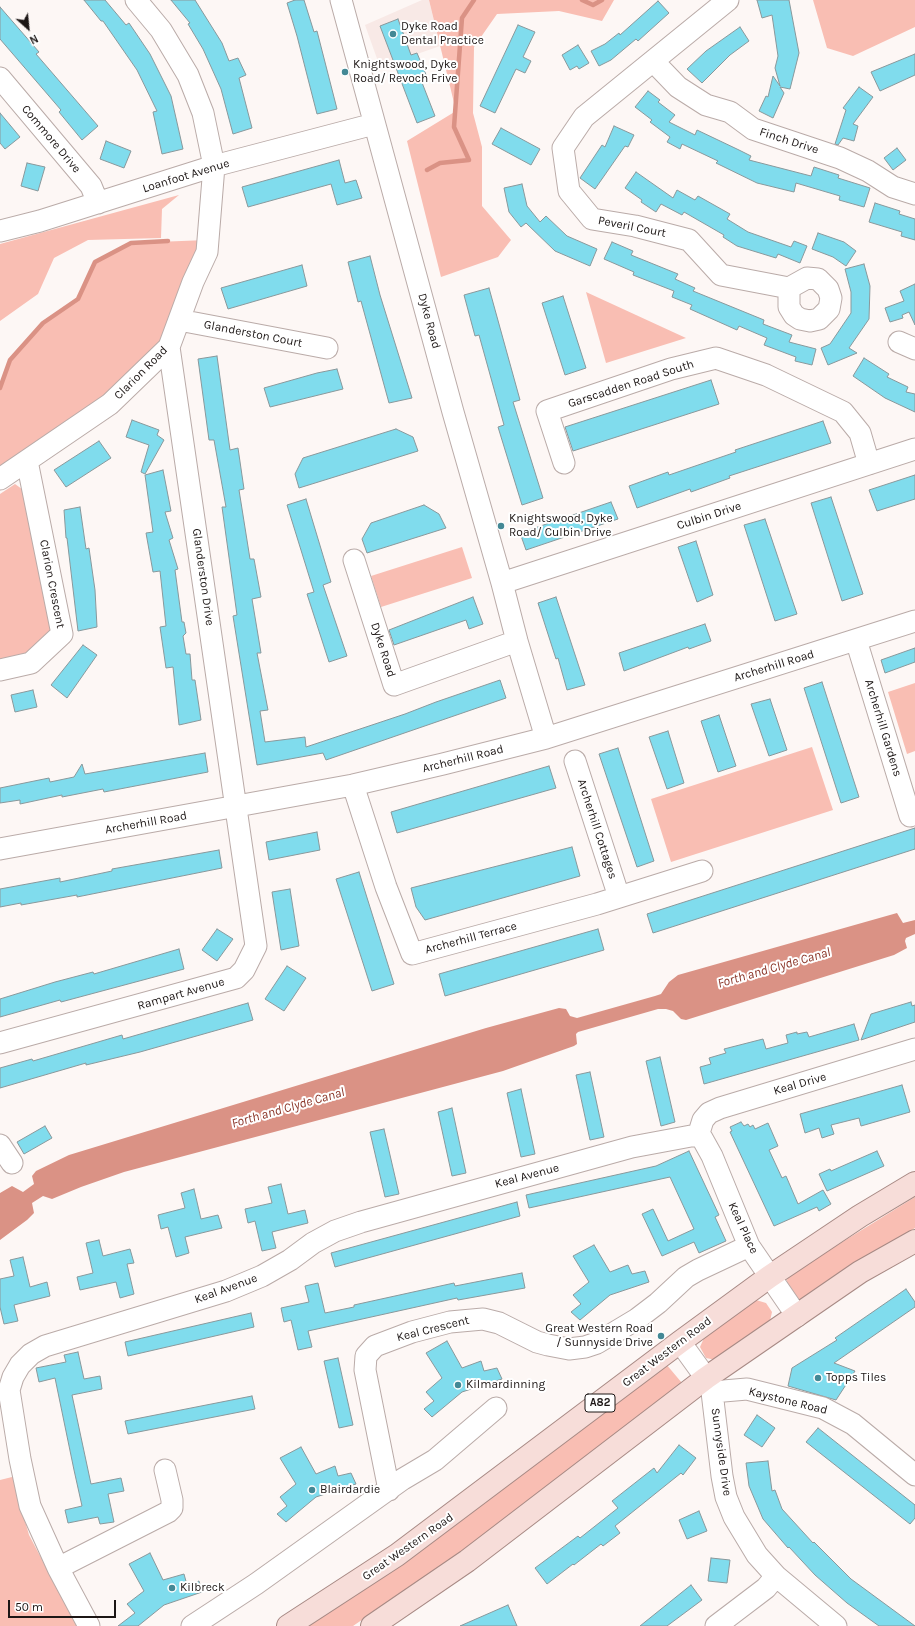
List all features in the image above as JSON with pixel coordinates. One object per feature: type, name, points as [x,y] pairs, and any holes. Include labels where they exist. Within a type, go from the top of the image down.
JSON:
[{"type":"main road","name":"Great Western Road","points":[[288,1626],[398,1555],[680,1342],[769,1277],[853,1220],[915,1183]]},
{"type":"main road","points":[[372,1626],[467,1561],[709,1385],[797,1316],[860,1272],[915,1241]]},
{"type":"street","points":[[136,0],[161,30],[188,75],[203,113],[214,166]]},
{"type":"street","name":"Dyke Road","points":[[341,0],[517,641],[546,738]]},
{"type":"street","name":"Peveril Court","points":[[728,0],[584,117],[563,148],[569,191],[592,219],[636,226],[689,240],[722,275],[789,288]]},
{"type":"street","name":"Finch Drive","points":[[653,61],[678,87],[706,105],[730,112],[753,129],[840,158],[868,171],[893,187],[915,194]]},
{"type":"street","name":"Commore Drive","points":[[0,78],[91,186],[98,203]]},
{"type":"street","name":"Loanfoot Avenue","points":[[0,231],[40,221],[214,166],[374,124]]},
{"type":"street","name":"Clarion Road","points":[[0,479],[110,404],[169,346],[192,282],[207,252],[214,166]]},
{"type":"street","name":"Glanderston Court","points":[[179,320],[327,348]]},
{"type":"street","name":"Glanderston Drive","points":[[169,346],[237,806]]},
{"type":"street","name":"Garscadden Road South","points":[[564,463],[547,411],[671,369],[716,358],[766,375],[843,412],[860,432],[869,464]]},
{"type":"street","name":"Culbin Drive","points":[[502,583],[915,449]]},
{"type":"street","name":"Clarion Crescent","points":[[0,670],[30,663],[62,634],[27,461]]},
{"type":"street","name":"Dyke Road","points":[[354,560],[394,685],[517,641]]},
{"type":"street","name":"Archerhill Road","points":[[0,849],[353,785],[443,764],[546,738],[915,621]]},
{"type":"street","name":"Archerhill Gardens","points":[[856,640],[910,816]]},
{"type":"street","name":"Archerhill Cottages","points":[[575,761],[619,897]]},
{"type":"street","name":"Archerhill Terrace","points":[[353,785],[386,887],[412,954],[619,897],[702,871]]},
{"type":"street","name":"Rampart Avenue","points":[[0,1043],[236,978],[244,970],[256,946],[237,806]]},
{"type":"street","name":"Keal Drive","points":[[698,1136],[703,1120],[709,1113],[720,1108],[915,1049]]},
{"type":"street","name":"Keal Place","points":[[698,1136],[702,1138],[712,1156],[749,1246],[797,1316]]},
{"type":"street","name":"Keal Avenue","points":[[89,1626],[58,1568],[30,1506],[20,1458],[9,1390],[13,1377],[20,1365],[31,1354],[45,1346],[226,1291],[262,1276],[290,1260],[313,1243],[330,1234],[361,1222],[632,1147],[698,1136]]},
{"type":"street","points":[[0,1145],[12,1163]]},
{"type":"street","name":"Keal Crescent","points":[[389,1490],[364,1370],[366,1356],[375,1346],[412,1332],[450,1322],[483,1319],[499,1323],[548,1346],[569,1349],[585,1347],[597,1343],[637,1319],[658,1304],[686,1277],[749,1246]]},
{"type":"street","name":"Sunnyside Drive","points":[[680,1342],[709,1385],[726,1497],[743,1534],[757,1555],[776,1576],[836,1626]]},
{"type":"street","name":"Kaystone Road","points":[[709,1385],[747,1389],[823,1408],[853,1424],[915,1475]]},
{"type":"street","points":[[192,1626],[256,1584],[389,1490],[435,1460],[496,1408]]},
{"type":"street","points":[[58,1568],[168,1512],[172,1508],[172,1500],[165,1470]]},
{"type":"street","points":[[716,1626],[766,1588],[776,1576]]},
{"type":"shaded area","points":[[422,0],[429,0],[440,46],[380,67],[365,25]]},
{"type":"shaded area","points":[[429,0],[614,0],[602,21],[559,11],[497,14],[474,47],[473,113],[482,147],[482,206],[511,240],[498,257],[441,277],[407,141],[456,111]]},
{"type":"shaded area","points":[[813,0],[915,0],[915,27],[853,56],[827,48]]},
{"type":"shaded area","points":[[179,195],[162,209],[161,238],[88,240],[54,258],[38,294],[0,321],[0,244]]},
{"type":"shaded area","points":[[207,240],[169,347],[0,479],[0,388],[10,360],[43,323],[78,299],[95,262],[131,243]]},
{"type":"shaded area","points":[[586,292],[686,338],[606,363]]},
{"type":"shaded area","points":[[15,484],[26,492],[52,638],[31,659],[0,664],[0,494]]},
{"type":"shaded area","points":[[462,547],[472,578],[381,607],[371,576]]},
{"type":"shaded area","points":[[915,683],[915,751],[907,754],[888,692]]},
{"type":"shaded area","points":[[812,747],[833,810],[671,862],[651,799]]},
{"type":"shaded area","points":[[915,1197],[915,1228],[811,1296],[797,1302],[785,1285],[789,1275]]},
{"type":"shaded area","points":[[756,1300],[766,1303],[772,1312],[770,1321],[716,1360],[706,1358],[700,1347],[704,1338]]},
{"type":"shaded area","points":[[666,1364],[682,1383],[461,1552],[353,1626],[305,1626]]},
{"type":"shaded area","points":[[16,1476],[23,1514],[29,1535],[77,1626],[0,1626],[0,1480]]},
{"type":"water","name":"Forth and Clyde Canal","points":[[897,913],[903,923],[915,920],[915,934],[906,938],[905,941],[907,948],[894,955],[686,1020],[681,1019],[673,1011],[658,1009],[578,1032],[576,1034],[577,1044],[574,1046],[503,1071],[124,1172],[52,1199],[43,1196],[32,1203],[34,1213],[0,1240],[0,1193],[12,1186],[23,1192],[34,1184],[32,1176],[36,1171],[69,1155],[486,1028],[559,1008],[566,1009],[570,1016],[577,1018],[655,996],[661,994],[669,982],[678,975]]},
{"type":"building","points":[[84,0],[105,0],[126,25],[129,23],[150,54],[171,96],[183,149],[162,154],[153,112],[157,111],[137,70],[103,21],[101,21]]},
{"type":"building","points":[[171,0],[195,0],[222,43],[229,61],[238,58],[246,75],[239,78],[252,128],[233,134],[221,89],[203,49],[188,24],[190,23]]},
{"type":"building","points":[[295,0],[304,0],[314,32],[317,31],[337,109],[317,114],[287,3]]},
{"type":"building","points":[[757,0],[789,0],[799,53],[790,89],[780,87],[784,93],[773,118],[759,111],[766,96],[768,97],[773,76],[780,86],[775,68],[778,56],[772,15],[762,18]]},
{"type":"building","points":[[658,1],[669,13],[638,41],[636,39],[611,60],[599,66],[591,51],[605,44],[619,33],[620,35]]},
{"type":"building","points":[[0,7],[39,52],[36,54],[98,126],[82,140],[59,112],[61,110],[0,39]]},
{"type":"building","points":[[398,19],[411,55],[417,53],[427,77],[421,80],[435,116],[417,123],[380,26]]},
{"type":"building","points":[[518,25],[535,32],[523,57],[531,61],[525,73],[516,69],[495,113],[480,106]]},
{"type":"building","points":[[740,27],[749,41],[730,55],[702,83],[687,69],[706,51]]},
{"type":"building","points":[[578,45],[589,63],[579,69],[577,66],[570,70],[562,55]]},
{"type":"building","points":[[915,54],[915,75],[880,91],[871,72]]},
{"type":"building","points":[[859,87],[873,97],[853,124],[858,126],[854,141],[843,138],[838,145],[835,144],[846,110],[843,108]]},
{"type":"building","points":[[648,91],[660,100],[658,102],[675,115],[669,122],[695,135],[697,130],[751,156],[749,160],[811,176],[814,167],[839,175],[838,178],[870,188],[864,207],[839,200],[840,196],[796,183],[794,192],[757,183],[716,163],[718,161],[682,144],[680,149],[667,142],[670,137],[650,122],[652,120],[635,107]]},
{"type":"building","points":[[0,113],[20,137],[5,149],[0,143]]},
{"type":"building","points":[[614,126],[634,135],[628,147],[625,146],[595,189],[580,178],[602,145],[605,147]]},
{"type":"building","points":[[501,128],[540,149],[531,165],[492,144]]},
{"type":"building","points":[[106,141],[131,151],[124,168],[100,159]]},
{"type":"building","points":[[897,148],[906,160],[893,170],[884,158]]},
{"type":"building","points":[[339,160],[345,183],[356,180],[362,198],[337,205],[331,184],[248,207],[242,187]]},
{"type":"building","points":[[27,163],[45,167],[38,191],[21,186]]},
{"type":"building","points":[[636,172],[673,198],[677,190],[695,200],[698,196],[730,214],[727,219],[748,232],[791,247],[794,241],[807,246],[800,263],[778,254],[776,258],[737,246],[723,237],[724,235],[684,212],[682,215],[661,204],[656,212],[641,202],[642,200],[625,188]]},
{"type":"building","points":[[522,184],[527,206],[540,222],[546,216],[567,236],[597,249],[590,266],[555,251],[526,223],[521,227],[509,212],[504,188]]},
{"type":"building","points":[[875,203],[900,211],[899,214],[915,219],[915,240],[901,236],[902,232],[869,222]]},
{"type":"building","points":[[818,233],[844,242],[856,251],[846,266],[833,257],[812,249]]},
{"type":"building","points":[[612,242],[633,251],[631,255],[678,274],[675,279],[695,288],[693,291],[764,320],[763,324],[792,335],[789,342],[816,349],[812,365],[795,361],[796,357],[764,345],[767,338],[739,326],[737,330],[690,309],[692,305],[672,297],[674,291],[633,275],[634,272],[604,259]]},
{"type":"building","points":[[370,256],[380,295],[412,398],[389,403],[361,301],[358,302],[348,262]]},
{"type":"building","points":[[864,264],[870,286],[869,319],[849,348],[857,353],[828,365],[821,348],[830,344],[851,313],[851,292],[845,269]]},
{"type":"building","points":[[302,265],[307,286],[228,309],[221,288]]},
{"type":"building","points":[[915,284],[915,325],[909,312],[902,315],[903,318],[890,322],[885,308],[904,301],[900,291]]},
{"type":"building","points":[[489,288],[520,400],[513,402],[543,498],[522,505],[498,427],[504,425],[479,335],[475,336],[464,295]]},
{"type":"building","points":[[563,296],[586,368],[565,375],[542,303]]},
{"type":"building","points":[[217,356],[230,450],[238,448],[244,489],[239,490],[250,559],[254,559],[261,597],[252,599],[261,653],[257,653],[268,710],[260,711],[265,742],[305,737],[306,747],[500,680],[506,698],[326,760],[323,753],[257,765],[233,616],[237,615],[222,507],[226,507],[214,440],[209,440],[198,359]]},
{"type":"building","points":[[864,358],[889,374],[887,377],[908,387],[906,392],[915,394],[915,412],[885,398],[853,376]]},
{"type":"building","points":[[337,369],[343,389],[270,407],[264,388]]},
{"type":"building","points":[[711,380],[719,404],[573,451],[565,427]]},
{"type":"building","points":[[132,420],[159,430],[157,435],[164,440],[145,474],[141,472],[149,445],[126,437]]},
{"type":"building","points":[[823,421],[831,443],[729,476],[730,478],[691,492],[690,489],[637,508],[629,486],[668,472],[669,475],[736,452],[735,450]]},
{"type":"building","points":[[396,429],[413,437],[418,451],[299,488],[295,474],[303,458]]},
{"type":"building","points":[[99,441],[111,458],[66,487],[54,470]]},
{"type":"building","points":[[163,470],[171,511],[165,512],[173,538],[169,540],[178,569],[175,570],[182,622],[184,622],[186,633],[183,636],[186,654],[190,654],[192,680],[195,680],[201,720],[179,725],[173,667],[166,668],[160,627],[166,626],[160,571],[153,572],[146,533],[153,532],[145,475]]},
{"type":"building","points":[[915,475],[915,499],[877,511],[869,490]]},
{"type":"building","points":[[831,497],[863,594],[842,601],[811,503]]},
{"type":"building","points":[[306,499],[331,582],[323,585],[347,656],[329,662],[307,594],[314,592],[287,505]]},
{"type":"building","points":[[611,502],[618,519],[526,550],[520,533]]},
{"type":"building","points":[[424,505],[439,514],[446,528],[367,553],[362,539],[371,523]]},
{"type":"building","points":[[80,507],[86,549],[89,548],[95,590],[97,627],[78,631],[66,538],[64,510]]},
{"type":"building","points":[[765,519],[797,614],[775,621],[744,525]]},
{"type":"building","points":[[696,541],[713,595],[697,602],[678,547]]},
{"type":"building","points":[[473,597],[483,624],[469,629],[466,620],[394,645],[389,630]]},
{"type":"building","points":[[556,597],[585,685],[567,690],[558,658],[556,659],[538,603]]},
{"type":"building","points":[[705,624],[711,641],[689,649],[688,647],[624,671],[619,653]]},
{"type":"building","points":[[83,645],[97,655],[67,698],[51,685]]},
{"type":"building","points":[[915,648],[915,662],[885,673],[881,660]]},
{"type":"building","points":[[822,682],[859,797],[841,803],[804,688]]},
{"type":"building","points":[[33,690],[37,707],[15,712],[11,695]]},
{"type":"building","points":[[770,699],[787,750],[769,756],[751,704]]},
{"type":"building","points":[[719,715],[736,766],[718,772],[701,721]]},
{"type":"building","points":[[668,731],[684,783],[667,789],[649,737]]},
{"type":"building","points":[[618,748],[654,861],[637,867],[599,754]]},
{"type":"building","points":[[205,753],[208,772],[104,792],[103,789],[62,797],[62,795],[20,804],[20,800],[0,803],[0,788],[49,778],[50,782],[74,777],[82,764],[85,774]]},
{"type":"building","points":[[549,766],[556,788],[397,833],[391,812]]},
{"type":"building","points":[[915,828],[915,849],[653,933],[647,914]]},
{"type":"building","points":[[317,832],[320,850],[269,860],[266,842]]},
{"type":"building","points":[[572,847],[580,876],[425,920],[416,907],[411,888]]},
{"type":"building","points":[[219,850],[222,868],[77,897],[77,895],[21,905],[21,903],[0,907],[0,889],[60,878],[60,882],[112,871],[112,869]]},
{"type":"building","points":[[359,872],[394,984],[372,991],[336,879]]},
{"type":"building","points":[[290,889],[299,946],[281,950],[272,892]]},
{"type":"building","points":[[217,929],[233,939],[217,961],[202,950]]},
{"type":"building","points":[[598,929],[604,950],[445,996],[439,974]]},
{"type":"building","points":[[179,949],[184,969],[61,1002],[60,1000],[0,1017],[0,999],[55,982],[93,972],[94,974]]},
{"type":"building","points":[[287,966],[306,978],[284,1011],[265,999]]},
{"type":"building","points":[[911,1002],[912,1006],[915,1005],[915,1022],[861,1040],[871,1014]]},
{"type":"building","points":[[248,1003],[253,1020],[140,1052],[86,1065],[86,1063],[0,1088],[0,1068],[32,1059],[33,1061],[122,1035],[123,1039]]},
{"type":"building","points":[[854,1024],[859,1040],[704,1084],[700,1067],[711,1064],[709,1058],[726,1053],[724,1049],[763,1039],[766,1049],[788,1043],[786,1035],[797,1032],[797,1034],[807,1032],[809,1037]]},
{"type":"building","points":[[660,1057],[675,1122],[661,1126],[646,1061]]},
{"type":"building","points":[[590,1072],[604,1137],[590,1140],[576,1075]]},
{"type":"building","points":[[902,1085],[910,1112],[861,1126],[859,1118],[831,1125],[834,1134],[822,1138],[819,1128],[805,1133],[800,1114]]},
{"type":"building","points":[[521,1089],[535,1154],[521,1157],[507,1093]]},
{"type":"building","points":[[452,1108],[466,1173],[452,1176],[438,1112]]},
{"type":"building","points":[[741,1122],[744,1126],[748,1124],[750,1127],[753,1125],[755,1129],[768,1123],[778,1146],[769,1150],[782,1178],[786,1176],[798,1204],[823,1190],[831,1204],[819,1211],[817,1207],[774,1226],[730,1132],[732,1131],[730,1127]]},
{"type":"building","points":[[45,1126],[52,1138],[24,1154],[17,1142]]},
{"type":"building","points":[[384,1129],[399,1194],[385,1197],[370,1132]]},
{"type":"building","points":[[689,1151],[719,1215],[715,1217],[726,1241],[699,1253],[694,1242],[662,1256],[642,1214],[653,1209],[668,1241],[694,1229],[670,1177],[529,1208],[526,1195],[656,1166]]},
{"type":"building","points":[[877,1151],[884,1166],[827,1191],[819,1174],[830,1169],[831,1171]]},
{"type":"building","points":[[281,1184],[288,1214],[305,1210],[308,1223],[272,1232],[276,1248],[262,1251],[255,1221],[248,1223],[245,1209],[272,1203],[268,1187]]},
{"type":"building","points":[[194,1189],[201,1219],[218,1215],[222,1228],[185,1237],[189,1253],[176,1257],[168,1227],[161,1229],[158,1215],[185,1208],[181,1193]]},
{"type":"building","points":[[517,1202],[520,1216],[335,1267],[331,1253]]},
{"type":"building","points":[[99,1240],[103,1256],[130,1249],[134,1263],[127,1264],[134,1294],[120,1298],[116,1282],[80,1290],[77,1277],[93,1273],[86,1243]]},
{"type":"building","points":[[594,1245],[610,1272],[628,1265],[632,1274],[645,1271],[649,1282],[610,1295],[580,1320],[571,1312],[581,1304],[573,1295],[589,1282],[573,1256]]},
{"type":"building","points":[[23,1257],[30,1287],[47,1282],[50,1296],[14,1305],[18,1321],[4,1324],[0,1307],[0,1279],[14,1276],[10,1260]]},
{"type":"building","points":[[522,1273],[525,1288],[458,1300],[457,1298],[308,1331],[312,1347],[298,1350],[291,1320],[284,1322],[281,1308],[309,1302],[305,1286],[318,1283],[325,1313],[354,1307],[354,1305],[454,1283],[455,1286]]},
{"type":"building","points":[[906,1289],[915,1302],[915,1307],[834,1363],[855,1371],[836,1400],[788,1386],[792,1368],[837,1340],[835,1338]]},
{"type":"building","points":[[251,1313],[254,1327],[128,1356],[125,1342]]},
{"type":"building","name":"Kilmardinning","points":[[447,1341],[462,1368],[481,1361],[484,1371],[497,1368],[502,1379],[462,1392],[432,1417],[424,1409],[434,1401],[426,1392],[442,1378],[426,1353]]},
{"type":"building","points":[[78,1352],[84,1379],[100,1376],[102,1389],[72,1395],[91,1484],[121,1478],[124,1491],[108,1494],[114,1522],[100,1524],[98,1517],[68,1523],[65,1510],[82,1506],[55,1378],[39,1382],[36,1368],[66,1362],[64,1355]]},
{"type":"building","points":[[338,1358],[353,1425],[339,1428],[324,1361]]},
{"type":"building","points":[[252,1396],[255,1409],[128,1434],[125,1421]]},
{"type":"building","points":[[757,1415],[775,1428],[762,1447],[744,1435]]},
{"type":"building","points":[[818,1428],[915,1505],[915,1518],[910,1524],[806,1442]]},
{"type":"building","points":[[679,1445],[696,1458],[683,1475],[681,1473],[615,1526],[620,1533],[603,1546],[601,1544],[547,1584],[535,1568],[578,1536],[580,1538],[618,1508],[612,1501],[654,1468],[657,1473]]},
{"type":"building","name":"Blairdardie","points":[[301,1447],[316,1474],[335,1466],[338,1476],[351,1473],[356,1484],[316,1497],[286,1522],[277,1514],[287,1506],[280,1497],[296,1484],[280,1458]]},
{"type":"building","points":[[768,1461],[772,1491],[775,1490],[782,1509],[813,1543],[814,1542],[851,1579],[915,1626],[879,1626],[847,1603],[815,1575],[789,1547],[788,1548],[763,1519],[749,1486],[746,1463]]},
{"type":"building","points":[[699,1511],[707,1531],[687,1539],[679,1520]]},
{"type":"building","name":"Kilbreck","points":[[150,1553],[163,1580],[184,1574],[187,1585],[199,1581],[202,1592],[164,1605],[138,1626],[118,1626],[135,1613],[127,1604],[144,1591],[129,1564]]},
{"type":"building","points":[[711,1558],[730,1560],[727,1583],[708,1581]]},
{"type":"building","points":[[691,1585],[702,1600],[667,1626],[640,1626]]},
{"type":"building","points":[[508,1605],[517,1626],[460,1626]]},
{"type":"waterway","points":[[427,170],[440,163],[469,160],[454,127],[462,18],[474,0]]},
{"type":"waterway","points":[[582,0],[593,5],[602,0]]},
{"type":"waterway","points":[[0,388],[10,360],[43,323],[78,299],[95,262],[131,243],[168,241]]},
{"type":"place","name":"Dyke Road Dental Practice","points":[[393,34]]},
{"type":"place","name":"Knightswood, Dyke Road/ Revoch Frive","points":[[345,72]]},
{"type":"place","name":"Knightswood, Dyke Road/ Culbin Drive","points":[[501,526]]},
{"type":"place","name":"Great Western Road / Sunnyside Drive","points":[[661,1336]]},
{"type":"place","name":"Topps Tiles","points":[[818,1378]]},
{"type":"place","name":"Kilmardinning","points":[[458,1385]]},
{"type":"place","name":"Blairdardie","points":[[312,1490]]},
{"type":"place","name":"Kilbreck","points":[[172,1588]]}]
